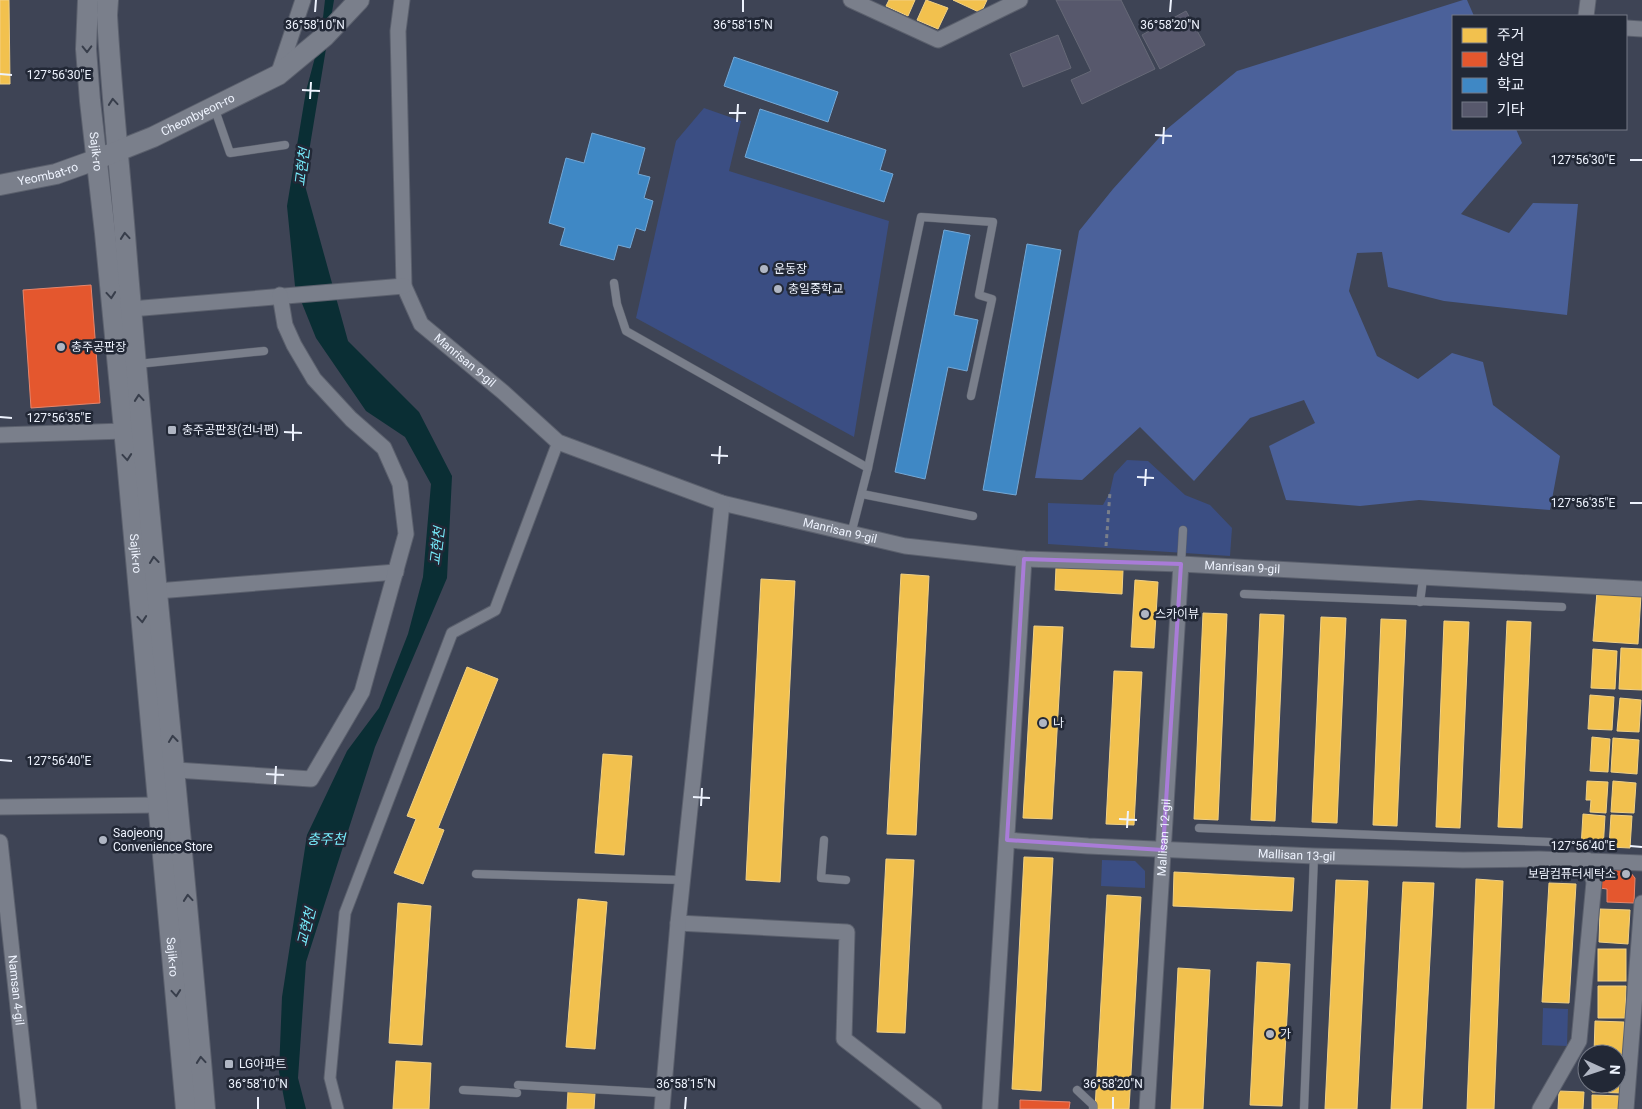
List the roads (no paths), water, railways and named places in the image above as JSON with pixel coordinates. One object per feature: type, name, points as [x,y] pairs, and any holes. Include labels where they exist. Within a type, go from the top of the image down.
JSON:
[{"type":"street","name":"Sajik-ro","points":[[88,0],[86,48],[95,160],[105,233],[124,431],[205,1109]]},
{"type":"street","name":"Sajik-ro","points":[[108,0],[107,14],[116,151],[157,591],[176,770],[169,805],[186,1109]]},
{"type":"street","points":[[278,75],[303,0]]},
{"type":"street","name":"Cheonbyeon-ro","points":[[95,160],[153,137],[213,105],[278,75],[325,36],[359,0]]},
{"type":"street","name":"Manrisan 9-gil","points":[[402,0],[398,31],[404,286],[421,324],[503,392],[558,442],[722,503],[905,546],[1024,559],[1181,564],[1642,589]]},
{"type":"street","points":[[851,0],[938,40],[1020,0]]},
{"type":"street","points":[[1586,15],[1588,0]]},
{"type":"street","points":[[1627,28],[1642,29]]},
{"type":"street","name":"Yeombat-ro","points":[[0,185],[56,174],[95,160]]},
{"type":"street","points":[[131,308],[404,286]]},
{"type":"street","points":[[176,770],[311,779],[362,692],[406,534],[400,484],[384,448],[350,419],[314,379],[294,345],[285,325],[280,295]]},
{"type":"street","points":[[0,434],[124,431]]},
{"type":"street","points":[[338,1109],[330,1078],[345,912],[452,633],[495,610],[558,442]]},
{"type":"street","points":[[662,1109],[682,880],[722,503]]},
{"type":"street","points":[[990,1109],[1024,559]]},
{"type":"street","name":"Mallisan 12-gil","points":[[1147,1109],[1181,564]]},
{"type":"street","points":[[157,591],[396,572]]},
{"type":"street","points":[[0,806],[169,805]]},
{"type":"street","name":"Mallisan 13-gil","points":[[1007,840],[1163,850],[1314,856],[1463,860],[1587,860],[1642,863]]},
{"type":"street","name":"Namsan 4-gil","points":[[0,842],[29,1109]]},
{"type":"street","points":[[1540,1109],[1580,1041],[1594,882],[1587,860]]},
{"type":"street","points":[[1626,1109],[1642,903]]},
{"type":"street","points":[[678,923],[847,932],[844,1040],[934,1109]]},
{"type":"lane","points":[[213,105],[230,153],[285,145]]},
{"type":"lane","points":[[851,534],[868,468],[921,217],[994,222],[979,295],[992,299],[970,396]]},
{"type":"lane","points":[[614,283],[617,304],[626,331],[868,468]]},
{"type":"lane","points":[[136,364],[264,351]]},
{"type":"lane","points":[[862,494],[973,516]]},
{"type":"lane","points":[[1181,564],[1183,530]]},
{"type":"lane","points":[[1420,602],[1423,578]]},
{"type":"lane","points":[[1244,594],[1562,607]]},
{"type":"lane","points":[[1199,828],[1546,842],[1540,859]]},
{"type":"lane","points":[[824,840],[822,878],[846,880]]},
{"type":"lane","points":[[1304,1109],[1314,856]]},
{"type":"lane","points":[[476,874],[682,880]]},
{"type":"lane","points":[[463,1090],[518,1089],[663,1092]]},
{"type":"lane","points":[[1077,1090],[1093,1105],[1093,1109]]},
{"type":"water","name":"충주천","points":[[325,0],[334,0],[304,182],[348,341],[419,412],[452,476],[447,578],[375,747],[306,962],[298,1078],[306,1109],[286,1109],[279,1072],[282,997],[307,835],[347,751],[379,708],[408,634],[423,577],[431,484],[405,437],[366,411],[316,338],[295,286],[287,206],[306,91],[321,35]]},
{"type":"place","name":"운동장","points":[[764,269]]},
{"type":"place","name":"충일중학교","points":[[778,289]]},
{"type":"place","name":"충주공판장","points":[[61,347]]},
{"type":"place","name":"충주공판장(건너편)","points":[[172,430]]},
{"type":"place","name":"스카이뷰","points":[[1145,614]]},
{"type":"place","name":"나","points":[[1043,723]]},
{"type":"place","name":"Saojeong Convenience Store","points":[[103,840]]},
{"type":"place","name":"보람컴퓨터세탁소","points":[[1626,874]]},
{"type":"place","name":"가","points":[[1270,1034]]},
{"type":"place","name":"LG아파트","points":[[229,1064]]},
{"type":"water label","name":"교현천","points":[[302,167]]},
{"type":"water label","name":"교현천","points":[[437,546]]},
{"type":"water label","name":"교현천","points":[[306,927]]}]
